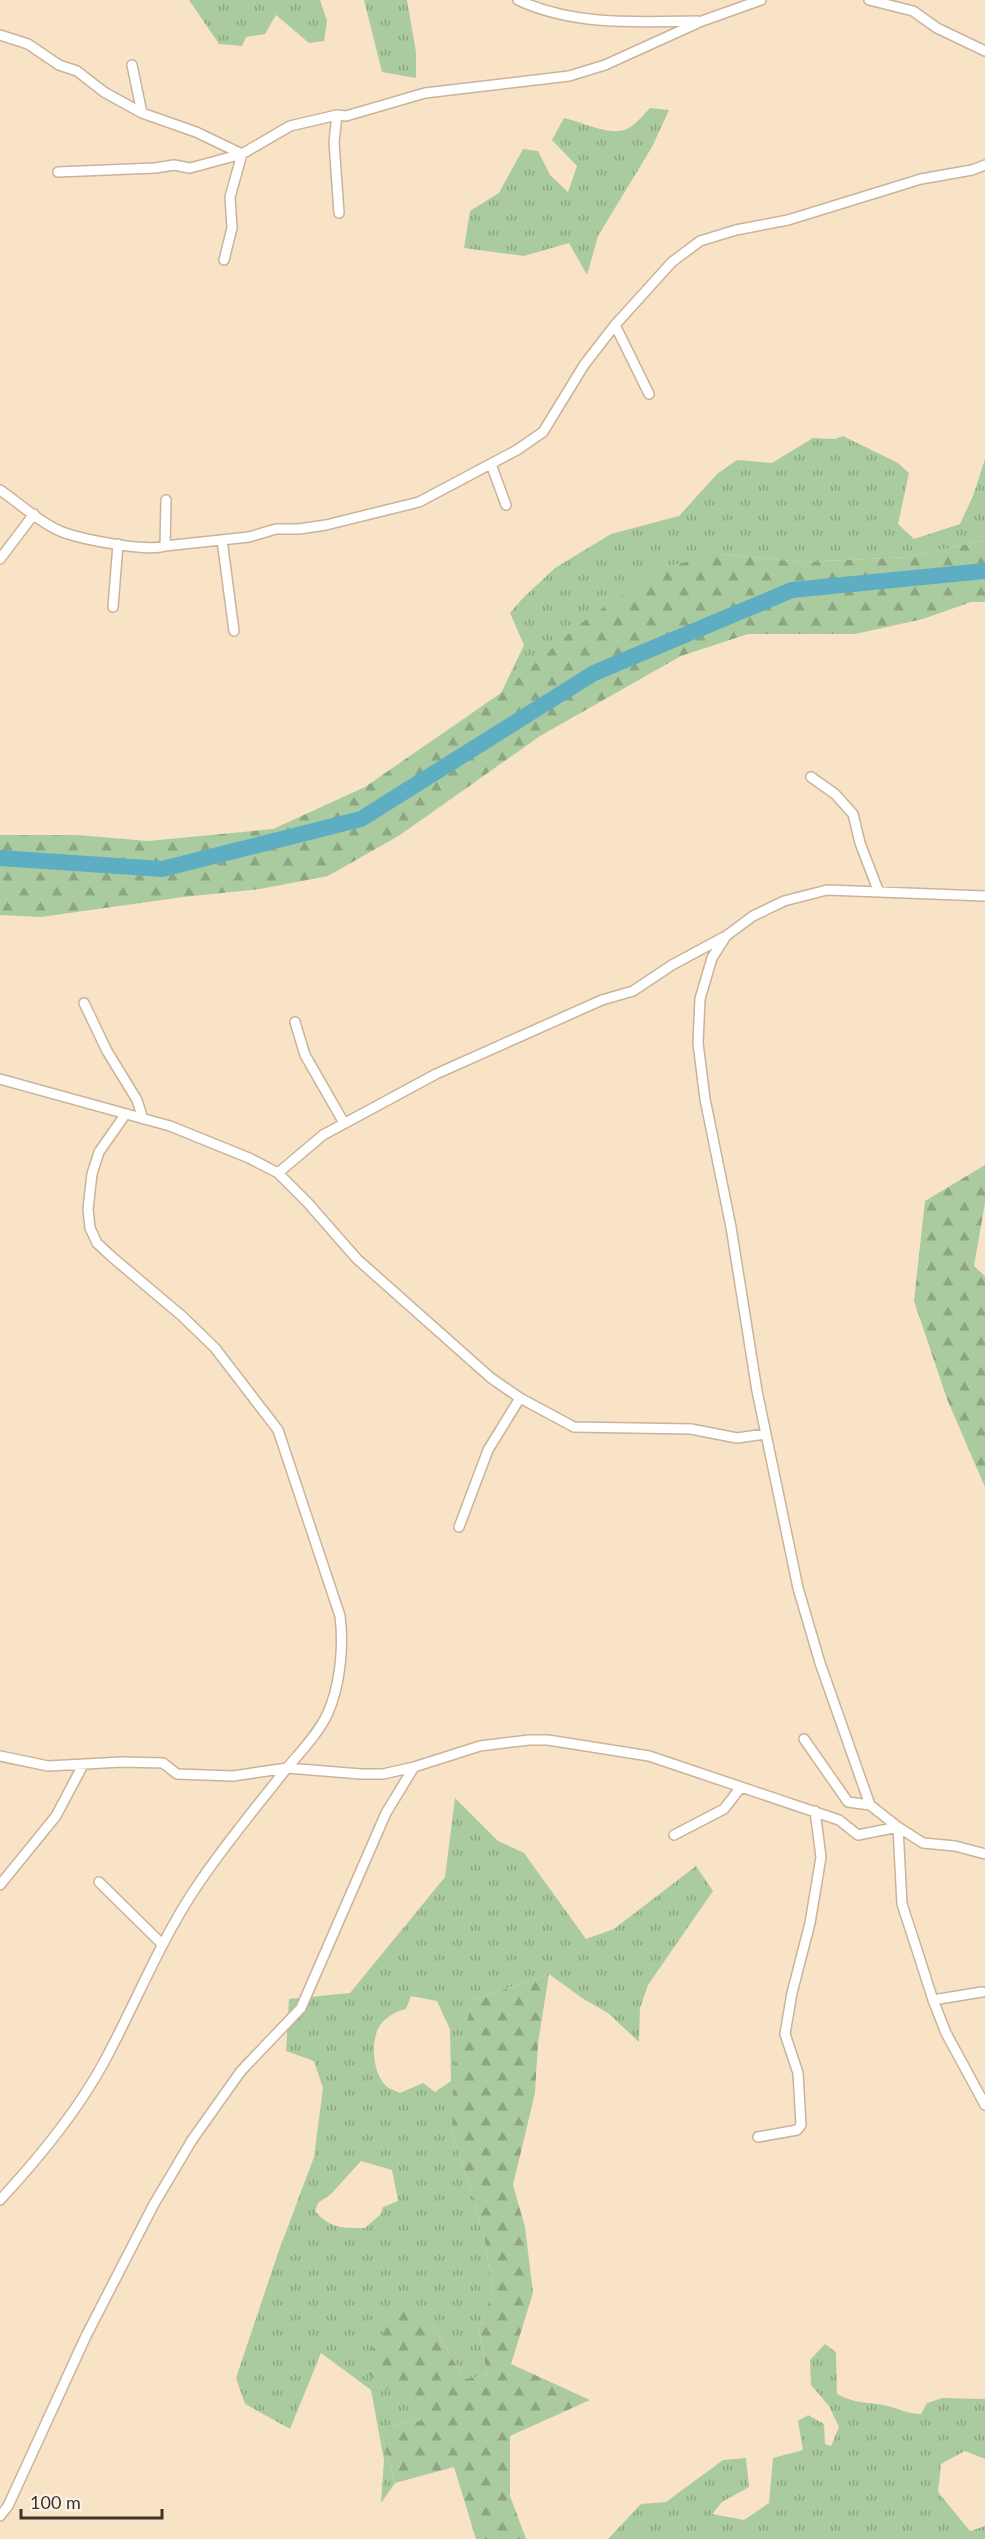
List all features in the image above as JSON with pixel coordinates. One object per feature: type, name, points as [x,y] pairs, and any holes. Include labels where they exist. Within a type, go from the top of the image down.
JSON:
[{"type":"street","points":[[518,0],[570,16],[620,22],[702,21]]},
{"type":"street","points":[[58,172],[174,165],[190,168],[242,154],[290,126],[346,116],[425,93],[568,76],[605,65],[702,21],[761,0]]},
{"type":"street","points":[[868,0],[913,11],[937,28],[985,51]]},
{"type":"street","points":[[0,35],[28,44],[59,64],[77,71],[104,92],[142,112],[196,132],[242,154]]},
{"type":"street","points":[[132,65],[142,112]]},
{"type":"street","points":[[337,116],[334,142],[339,213]]},
{"type":"street","points":[[224,260],[232,228],[230,197],[242,154]]},
{"type":"street","points":[[0,490],[64,533],[156,549],[165,546],[249,537],[276,529],[299,529],[326,525],[419,502],[516,450],[543,432],[584,365],[615,325],[672,262],[700,242],[736,230],[788,220],[921,179],[972,170],[985,165]]},
{"type":"street","points":[[615,325],[649,394]]},
{"type":"street","points":[[491,464],[506,505]]},
{"type":"street","points":[[165,546],[166,500]]},
{"type":"street","points":[[0,559],[34,514]]},
{"type":"street","points":[[222,540],[234,631]]},
{"type":"street","points":[[113,607],[118,544]]},
{"type":"street","points":[[811,777],[835,794],[853,814],[860,843],[878,890]]},
{"type":"street","points":[[278,1173],[323,1136],[344,1123],[436,1074],[513,1038],[602,1000],[633,991],[672,965],[726,936],[753,916],[794,898],[828,890],[878,890],[985,896]]},
{"type":"street","points":[[726,936],[712,958],[703,982],[698,1043],[705,1099],[731,1227],[746,1335],[803,1607],[870,1805],[923,1843],[955,1846],[985,1854]]},
{"type":"street","points":[[84,1003],[107,1051],[137,1100],[143,1119]]},
{"type":"street","points":[[295,1022],[305,1055],[344,1123]]},
{"type":"street","points":[[0,1079],[170,1126],[249,1158],[278,1173],[357,1259],[491,1378],[520,1398],[574,1427],[584,1429],[691,1429],[737,1438],[765,1434]]},
{"type":"street","points":[[0,2200],[60,2129],[103,2065],[178,1914],[210,1866],[287,1768],[305,1749],[330,1707],[340,1648],[340,1616],[278,1430],[215,1348],[182,1316],[97,1243],[90,1228],[88,1209],[92,1174],[99,1152],[125,1115]]},
{"type":"street","points":[[459,1527],[488,1450],[520,1398]]},
{"type":"street","points":[[804,1739],[848,1803],[870,1805]]},
{"type":"street","points":[[0,1756],[48,1766],[122,1762],[163,1764],[177,1774],[233,1776],[287,1768],[383,1774],[414,1767],[480,1746],[548,1740],[649,1756],[839,1820],[858,1835],[898,1827]]},
{"type":"street","points":[[0,1885],[64,1805],[83,1765]]},
{"type":"street","points":[[0,2516],[8,2506],[86,2336],[154,2204],[192,2140],[241,2072],[301,2008],[386,1813],[414,1767]]},
{"type":"street","points":[[674,1835],[724,1809],[741,1787]]},
{"type":"street","points":[[758,2137],[797,2130],[801,2125],[798,2073],[785,2034],[792,1993],[810,1923],[821,1857],[814,1811]]},
{"type":"street","points":[[898,1827],[902,1905],[946,2033],[985,2105]]},
{"type":"street","points":[[99,1882],[162,1944]]},
{"type":"street","points":[[933,2000],[982,1992]]},
{"type":"green space","points":[[189,0],[320,0],[327,21],[324,41],[309,43],[276,15],[265,34],[246,37],[242,46],[219,44]]},
{"type":"green space","points":[[364,0],[407,0],[416,52],[416,78],[382,72]]},
{"type":"green space","points":[[650,108],[669,110],[652,147],[598,236],[587,275],[569,243],[524,256],[464,248],[470,211],[499,193],[523,149],[538,151],[550,175],[568,192],[577,166],[552,140],[564,118],[597,128],[622,131],[632,126]]},
{"type":"green space","points":[[843,436],[898,463],[909,473],[898,524],[914,539],[960,524],[973,496],[985,459],[985,540],[910,557],[801,562],[722,554],[501,693],[524,645],[510,613],[555,568],[611,534],[679,516],[717,474],[737,460],[772,463],[813,438],[835,439]]},
{"type":"green space","points":[[985,540],[985,602],[971,602],[923,619],[855,634],[748,634],[681,656],[540,736],[400,835],[328,876],[260,889],[183,897],[41,917],[0,915],[0,835],[77,835],[148,841],[273,829],[365,787],[501,693],[580,624],[660,568],[721,554],[801,562],[910,557]]},
{"type":"green space","points":[[985,1165],[985,1203],[974,1266],[985,1276],[985,1487],[947,1399],[914,1301],[925,1201]]},
{"type":"green space","points":[[455,1798],[498,1841],[524,1853],[586,1939],[614,1929],[696,1866],[713,1891],[648,1985],[640,2008],[639,2042],[608,2013],[582,1998],[549,1974],[474,2000],[452,2131],[484,2235],[493,2293],[479,2328],[487,2375],[464,2379],[430,2321],[428,2420],[380,2427],[395,2483],[381,2503],[384,2460],[371,2390],[321,2353],[290,2429],[245,2404],[236,2378],[278,2253],[314,2157],[323,2088],[314,2061],[286,2051],[289,1999],[350,1993],[445,1877]],"holes":[[[411,1996],[437,2001],[450,2029],[451,2081],[435,2092],[423,2083],[400,2093],[382,2082],[376,2067],[374,2041],[379,2027],[391,2015],[406,2009]],[[361,2161],[392,2170],[398,2201],[383,2207],[381,2214],[365,2228],[343,2227],[326,2221],[315,2211],[318,2203],[331,2194]]]},
{"type":"green space","points":[[549,1974],[538,2043],[535,2093],[513,2185],[525,2227],[533,2293],[511,2364],[590,2400],[510,2436],[510,2496],[526,2539],[476,2539],[454,2467],[395,2483],[380,2427],[427,2420],[361,2368],[397,2309],[430,2321],[464,2379],[487,2375],[479,2328],[493,2292],[484,2235],[452,2131],[456,2053],[474,2000]]},
{"type":"green space","points":[[825,2344],[836,2352],[837,2394],[851,2400],[881,2404],[921,2414],[927,2403],[942,2398],[985,2399],[985,2459],[965,2451],[941,2464],[938,2492],[970,2531],[985,2526],[985,2539],[608,2539],[641,2504],[666,2502],[723,2460],[746,2458],[749,2487],[722,2502],[712,2514],[744,2520],[769,2503],[773,2458],[803,2450],[798,2421],[808,2415],[824,2424],[825,2444],[831,2446],[839,2427],[829,2406],[811,2385],[810,2360]]},
{"type":"waterway","points":[[0,858],[162,869],[361,819],[594,673],[792,590],[985,571]]}]
